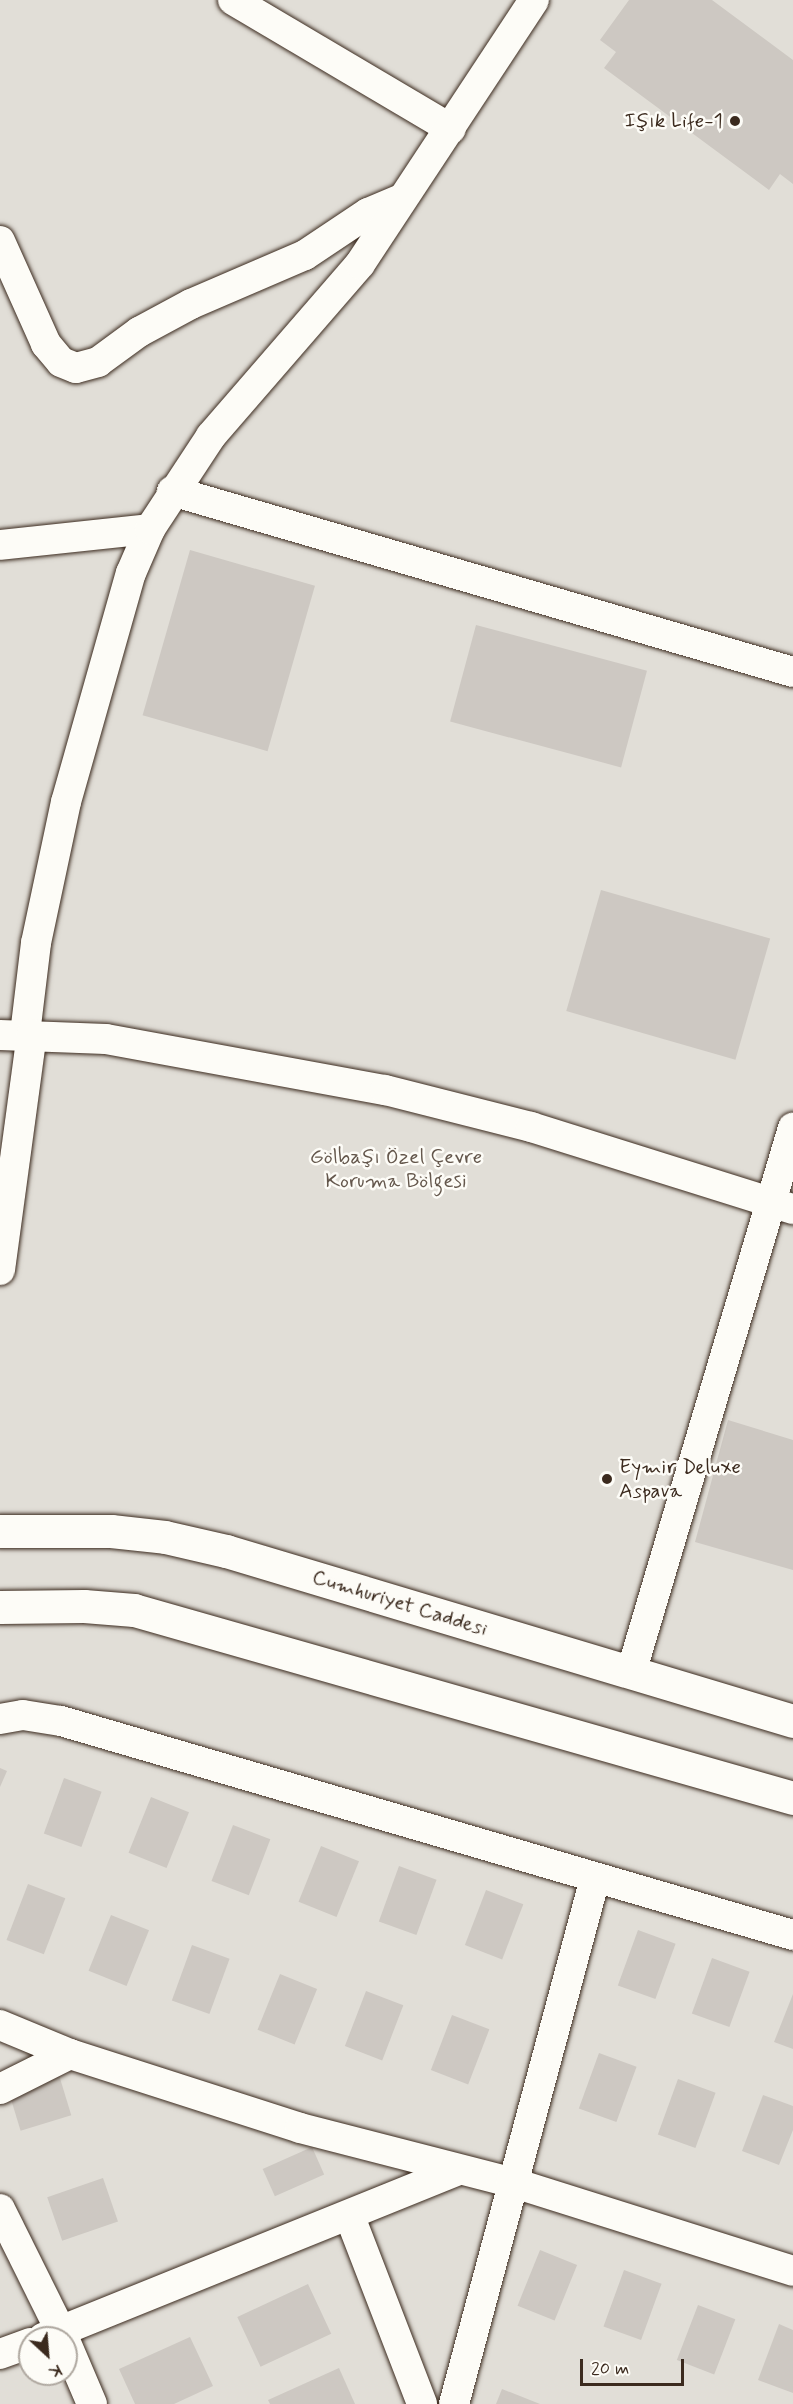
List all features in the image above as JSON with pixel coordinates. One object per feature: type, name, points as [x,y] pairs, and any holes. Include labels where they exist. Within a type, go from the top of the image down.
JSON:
[{"type":"main road","name":"Cumhuriyet Caddesi","points":[[0,1531],[111,1531],[176,1539],[226,1551],[793,1721]]},
{"type":"main road","points":[[0,1607],[84,1606],[134,1610],[793,1798]]},
{"type":"street","points":[[233,0],[451,129]]},
{"type":"street","points":[[0,1270],[19,1034],[36,943],[66,802],[131,573],[150,529],[172,491],[211,436],[360,264],[534,0]]},
{"type":"street","points":[[0,241],[46,344],[61,362],[76,368],[99,362],[139,332],[191,304],[305,255],[368,213],[402,199]]},
{"type":"street","points":[[172,491],[793,672]]},
{"type":"street","points":[[0,545],[150,529]]},
{"type":"street","points":[[19,1034],[106,1039],[385,1090],[531,1128],[782,1207]]},
{"type":"street","points":[[631,1673],[782,1207],[793,1128]]},
{"type":"street","points":[[0,1719],[23,1715],[61,1721],[793,1935]]},
{"type":"street","points":[[454,2404],[511,2182],[594,1878]]},
{"type":"street","points":[[0,2025],[70,2054],[300,2128],[457,2171],[511,2182],[793,2271]]},
{"type":"street","points":[[0,2089],[70,2054]]},
{"type":"street","points":[[78,2330],[457,2171]]},
{"type":"street","points":[[0,2209],[53,2326]]},
{"type":"street","points":[[350,2217],[422,2404]]},
{"type":"street","points":[[0,2354],[18,2347]]},
{"type":"street","points":[[78,2377],[92,2404]]},
{"type":"green space","name":"Gölbaşı Özel Çevre Koruma Bölgesi","points":[[0,0],[793,0],[793,2404],[0,2404]]},
{"type":"building","name":"Işık Life-1","points":[[629,0],[712,0],[793,60],[793,184],[780,174],[769,190],[604,68],[616,52],[600,40]]},
{"type":"building","points":[[190,550],[315,586],[268,751],[143,715]]},
{"type":"building","points":[[476,625],[647,671],[621,767],[450,722]]},
{"type":"building","points":[[601,890],[770,939],[735,1060],[566,1011]]},
{"type":"building","points":[[728,1420],[793,1440],[793,1570],[695,1542]]},
{"type":"building","points":[[0,1768],[7,1771],[0,1787]]},
{"type":"building","points":[[64,1778],[102,1792],[81,1847],[44,1833]]},
{"type":"building","points":[[151,1797],[189,1812],[167,1868],[129,1853]]},
{"type":"building","points":[[233,1825],[270,1839],[249,1895],[211,1881]]},
{"type":"building","points":[[321,1846],[359,1861],[337,1917],[299,1902]]},
{"type":"building","points":[[399,1866],[437,1880],[416,1935],[379,1921]]},
{"type":"building","points":[[28,1884],[65,1898],[44,1954],[6,1940]]},
{"type":"building","points":[[486,1890],[523,1904],[502,1959],[465,1945]]},
{"type":"building","points":[[111,1915],[149,1930],[127,1986],[89,1971]]},
{"type":"building","points":[[638,1930],[676,1944],[655,1999],[618,1985]]},
{"type":"building","points":[[192,1945],[230,1959],[209,2014],[172,2000]]},
{"type":"building","points":[[712,1958],[750,1972],[729,2027],[692,2013]]},
{"type":"building","points":[[280,1974],[317,1989],[295,2045],[258,2030]]},
{"type":"building","points":[[366,1991],[403,2005],[382,2060],[345,2046]]},
{"type":"building","points":[[793,1994],[793,2049],[774,2042]]},
{"type":"building","points":[[452,2015],[489,2029],[468,2084],[431,2070]]},
{"type":"building","points":[[599,2053],[637,2067],[616,2122],[579,2108]]},
{"type":"building","points":[[59,2075],[71,2115],[21,2131],[8,2090]]},
{"type":"building","points":[[678,2079],[716,2093],[695,2148],[658,2134]]},
{"type":"building","points":[[763,2095],[793,2106],[793,2130],[779,2165],[742,2151]]},
{"type":"building","points":[[312,2147],[324,2174],[275,2196],[263,2169]]},
{"type":"building","points":[[103,2178],[118,2221],[62,2241],[47,2197]]},
{"type":"building","points":[[540,2250],[577,2265],[555,2321],[518,2306]]},
{"type":"building","points":[[624,2270],[662,2284],[641,2340],[603,2326]]},
{"type":"building","points":[[308,2284],[331,2334],[261,2367],[237,2317]]},
{"type":"building","points":[[698,2305],[735,2319],[714,2374],[677,2360]]},
{"type":"building","points":[[779,2324],[793,2330],[793,2393],[758,2380]]},
{"type":"building","points":[[190,2337],[213,2386],[174,2404],[135,2404],[119,2369]]},
{"type":"building","points":[[339,2368],[355,2404],[270,2404],[268,2400]]},
{"type":"building","points":[[502,2389],[540,2404],[496,2404]]},
{"type":"place","name":"Işık Life-1","points":[[735,121]]},
{"type":"place","name":"Eymir Deluxe Aspava","points":[[607,1479]]}]
